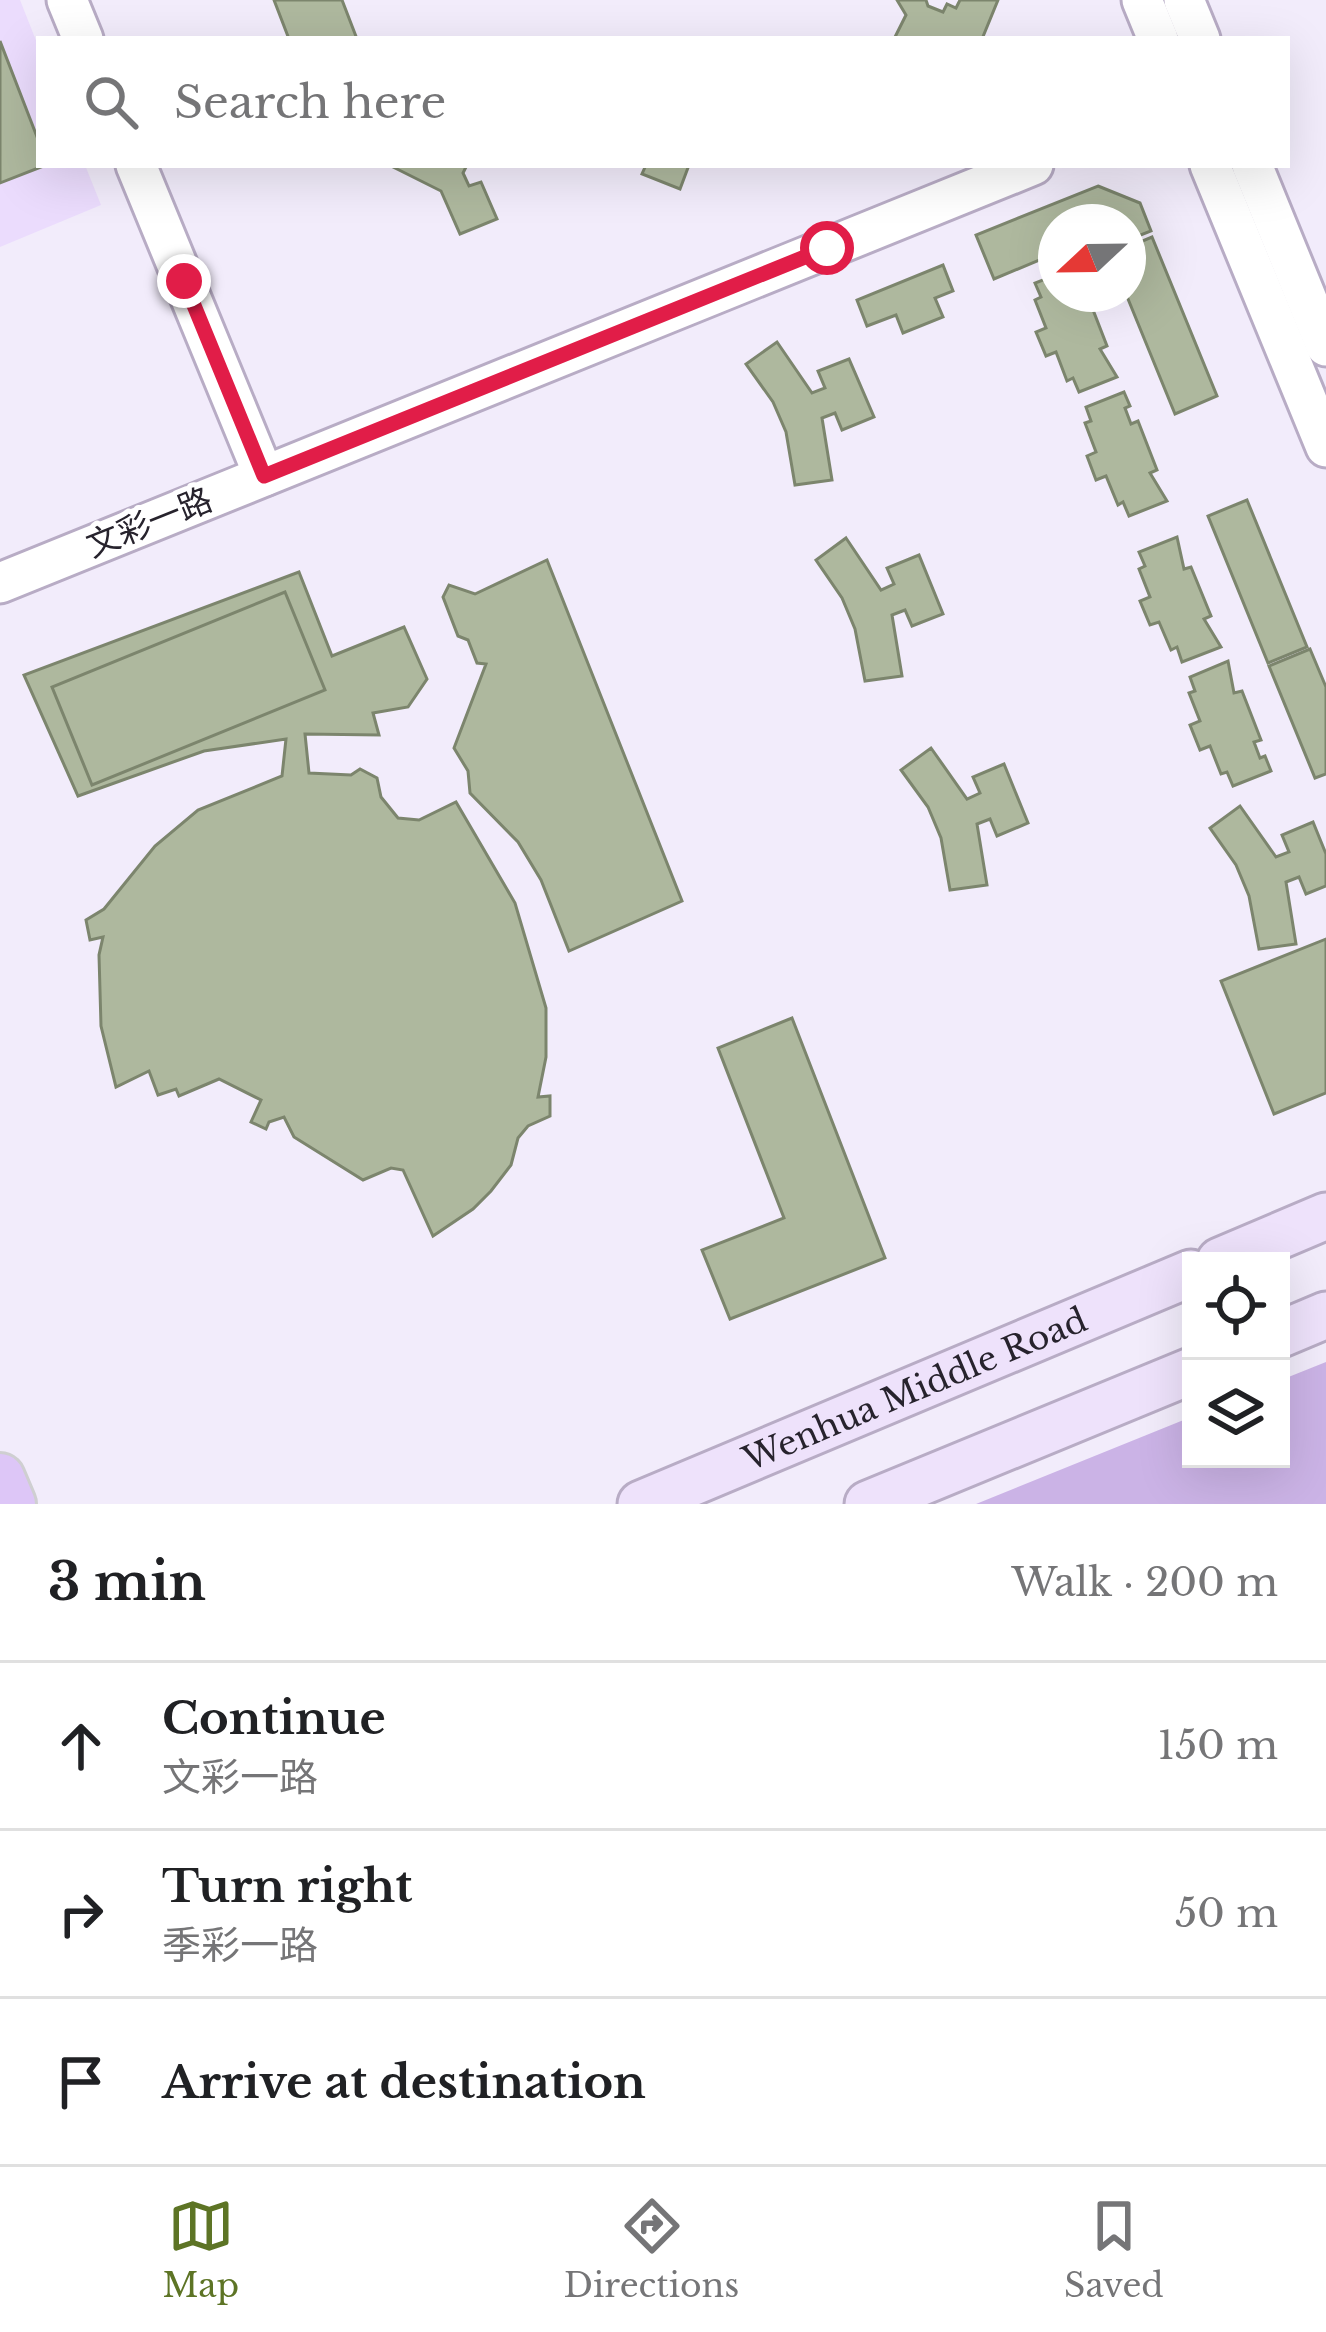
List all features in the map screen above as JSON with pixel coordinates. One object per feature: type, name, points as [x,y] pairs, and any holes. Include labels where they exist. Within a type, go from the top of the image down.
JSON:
[{"type":"main road","points":[[1241,1252],[1326,1216]]},
{"type":"main road","name":"Wenhua Middle Road","points":[[641,1504],[1182,1277]]},
{"type":"main road","points":[[1290,1330],[1326,1315]]},
{"type":"main road","points":[[868,1504],[1182,1375]]},
{"type":"main road","points":[[0,1478],[11,1504]]},
{"type":"street","points":[[67,0],[82,36]]},
{"type":"street","points":[[1142,0],[1157,36]]},
{"type":"street","points":[[1184,0],[1199,36]]},
{"type":"street","points":[[137,168],[264,476]]},
{"type":"street","name":"文彩一路","points":[[0,583],[1026,168]]},
{"type":"street","points":[[1211,168],[1326,447]]},
{"type":"street","points":[[1253,168],[1326,346]]},
{"type":"shaded area","points":[[0,0],[20,0],[36,40],[36,168],[86,168],[101,205],[0,247]]},
{"type":"shaded area","points":[[1326,1362],[1326,1504],[976,1504],[1182,1421],[1182,1468],[1290,1468],[1290,1376]]},
{"type":"building","points":[[274,0],[342,0],[356,36],[288,36]]},
{"type":"building","points":[[897,0],[926,0],[928,6],[943,12],[947,4],[956,8],[960,0],[998,0],[983,36],[896,36],[906,15]]},
{"type":"building","points":[[0,41],[36,134],[38,168],[0,183]]},
{"type":"building","points":[[395,168],[466,168],[469,186],[481,182],[497,219],[460,234],[441,191]]},
{"type":"building","points":[[645,168],[688,168],[680,189],[642,174]]},
{"type":"building","points":[[1098,186],[1140,204],[1053,204]]},
{"type":"building","points":[[1038,210],[1038,261],[994,279],[976,235]]},
{"type":"building","points":[[1152,237],[1217,396],[1175,414],[1133,312],[1146,312],[1146,240]]},
{"type":"building","points":[[943,265],[953,291],[935,298],[943,317],[903,333],[896,315],[867,326],[857,300]]},
{"type":"building","points":[[1040,312],[1094,312],[1107,346],[1100,349],[1117,377],[1079,392],[1073,378],[1067,381],[1056,352],[1046,356],[1036,332],[1046,328]]},
{"type":"building","points":[[777,342],[812,393],[825,388],[818,371],[849,359],[874,417],[842,430],[835,413],[822,418],[832,480],[795,485],[786,432],[773,402],[746,364]]},
{"type":"building","points":[[1124,392],[1131,424],[1138,421],[1157,470],[1150,473],[1167,501],[1129,516],[1123,502],[1118,505],[1106,476],[1096,480],[1087,456],[1096,452],[1085,423],[1091,421],[1086,407]]},
{"type":"building","points":[[1247,500],[1307,647],[1268,663],[1208,516]]},
{"type":"building","points":[[1177,537],[1184,569],[1191,567],[1211,616],[1204,619],[1221,647],[1182,662],[1159,622],[1150,625],[1140,601],[1150,597],[1139,569],[1145,566],[1139,552]]},
{"type":"building","points":[[846,538],[881,590],[894,584],[887,568],[919,555],[943,614],[912,626],[905,610],[892,615],[902,676],[865,681],[855,629],[842,598],[816,560]]},
{"type":"building","points":[[547,560],[682,901],[569,951],[541,880],[518,842],[470,793],[468,771],[454,748],[486,664],[477,663],[468,640],[458,636],[443,597],[449,585],[475,594]]},
{"type":"building","points":[[299,572],[332,656],[404,627],[427,679],[408,707],[373,713],[379,735],[305,734],[309,773],[351,775],[360,769],[377,778],[381,797],[398,818],[419,820],[456,802],[515,903],[546,1008],[546,1057],[538,1097],[550,1096],[550,1116],[528,1126],[518,1138],[511,1165],[491,1191],[433,1236],[403,1170],[391,1168],[363,1180],[294,1137],[284,1117],[269,1122],[266,1129],[251,1122],[261,1100],[219,1079],[179,1096],[176,1089],[158,1095],[149,1071],[116,1087],[101,1026],[103,937],[90,940],[86,920],[104,909],[155,846],[198,810],[282,776],[286,739],[204,751],[78,796],[24,675]]},
{"type":"building","points":[[285,592],[325,690],[92,785],[52,687]]},
{"type":"building","points":[[1310,649],[1326,687],[1326,774],[1315,778],[1269,666]]},
{"type":"building","points":[[1228,661],[1234,693],[1242,691],[1261,740],[1254,742],[1271,771],[1233,786],[1227,772],[1221,774],[1210,746],[1200,750],[1190,725],[1200,721],[1189,693],[1195,691],[1190,677]]},
{"type":"building","points":[[931,748],[967,799],[980,793],[973,777],[1004,764],[1028,823],[997,836],[990,819],[977,824],[987,885],[950,890],[941,838],[928,807],[901,770]]},
{"type":"building","points":[[1240,806],[1276,857],[1289,852],[1282,835],[1313,822],[1326,854],[1326,886],[1306,894],[1299,877],[1286,882],[1296,944],[1259,949],[1249,896],[1236,865],[1210,828]]},
{"type":"building","points":[[1326,939],[1326,1093],[1274,1114],[1221,981]]},
{"type":"building","points":[[792,1018],[885,1258],[730,1319],[702,1250],[784,1218],[718,1048]]},
{"type":"route","points":[[184,281],[264,476],[827,248]]}]
